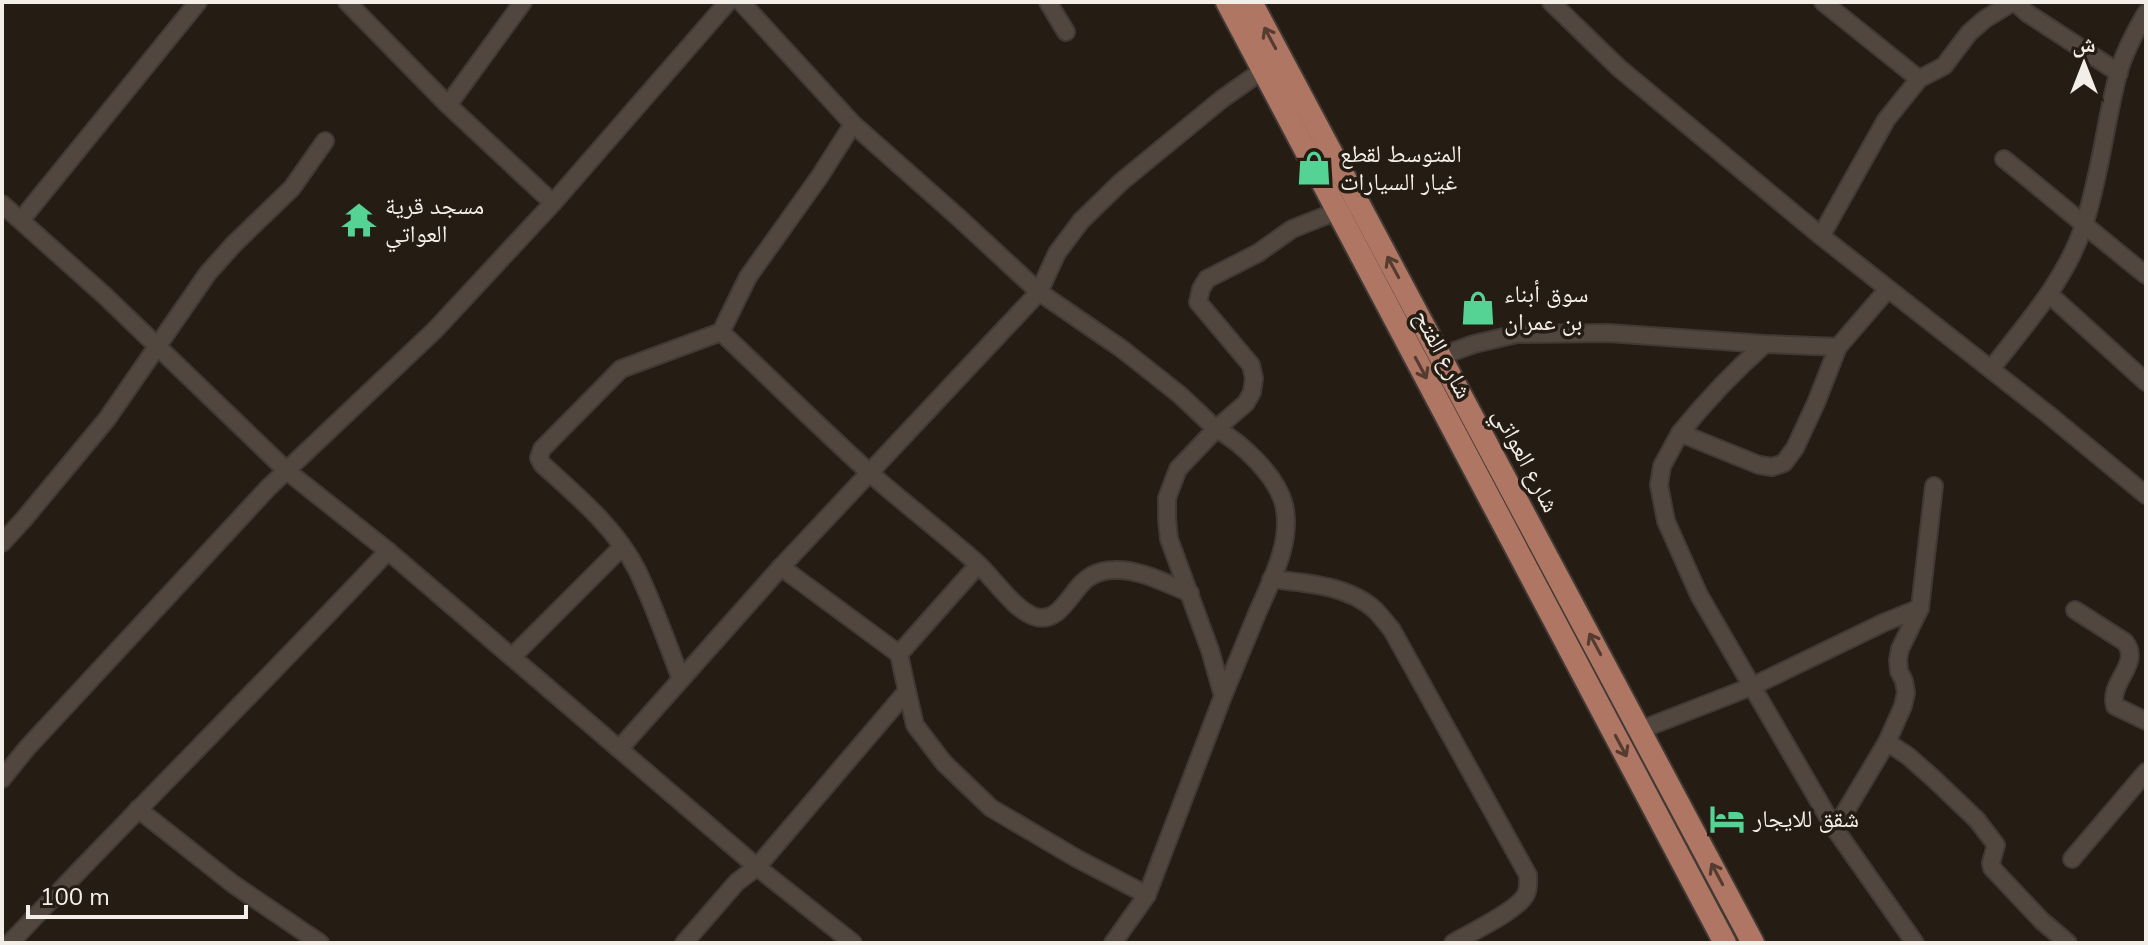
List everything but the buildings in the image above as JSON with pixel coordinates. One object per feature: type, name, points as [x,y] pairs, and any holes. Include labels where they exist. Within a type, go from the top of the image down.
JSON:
[{"type":"main road","name":"شارع الفتح","points":[[1227,2],[1263,70],[1348,207],[1725,943]]},
{"type":"main road","name":"شارع العواتي","points":[[1251,2],[1348,207],[1441,356],[1749,942]]},
{"type":"street","points":[[21,220],[198,2]]},
{"type":"street","points":[[347,2],[448,105],[553,203]]},
{"type":"street","points":[[448,105],[523,2]]},
{"type":"street","points":[[2,779],[27,748],[268,488],[435,330],[553,203],[728,2]]},
{"type":"street","points":[[741,2],[853,124],[1039,292],[1122,349],[1246,451],[1279,490],[1285,523],[1279,559],[1147,895],[1113,943]]},
{"type":"street","points":[[1048,2],[1066,32]]},
{"type":"street","points":[[1551,2],[1619,68],[1821,236],[2146,495]]},
{"type":"street","points":[[1823,2],[1919,79]]},
{"type":"street","points":[[1821,236],[1886,120],[1919,79],[1944,66],[1969,33],[1993,13],[2014,2],[2119,73]]},
{"type":"street","points":[[1991,369],[2049,294],[2084,226],[2119,73],[2131,39],[2146,13]]},
{"type":"street","points":[[620,748],[781,567],[1039,292],[1057,253],[1081,221],[1121,182],[1222,99],[1263,70]]},
{"type":"street","points":[[681,679],[636,568],[609,531],[539,458],[542,449],[621,369],[721,332],[748,277],[853,124]]},
{"type":"street","points":[[2,543],[107,419],[208,273],[292,188],[325,141]]},
{"type":"street","points":[[2004,159],[2146,275]]},
{"type":"street","points":[[2,204],[104,295],[287,471],[388,551],[757,867],[853,943]]},
{"type":"street","points":[[1223,696],[1169,539],[1167,498],[1178,469],[1246,403],[1254,378],[1251,365],[1198,302],[1201,289],[1207,279],[1258,253],[1292,229],[1348,207]]},
{"type":"street","points":[[1680,433],[1759,465],[1772,467],[1784,463],[1795,448],[1816,403],[1838,347],[1888,289]]},
{"type":"street","points":[[2049,294],[2146,382]]},
{"type":"street","points":[[721,332],[869,472],[978,565],[1030,615],[1050,617],[1092,575],[1116,570],[1139,573],[1190,593]]},
{"type":"street","points":[[1441,356],[1517,334],[1608,333],[1838,347]]},
{"type":"street","points":[[1765,344],[1704,402],[1680,433],[1662,466],[1659,485],[1666,521],[1699,595],[1835,829],[1915,943]]},
{"type":"street","points":[[1835,829],[1887,742],[1903,706],[1906,693],[1899,671],[1900,649],[1920,608],[1934,486]]},
{"type":"street","points":[[512,657],[622,547]]},
{"type":"street","points":[[10,943],[388,551]]},
{"type":"street","points":[[899,654],[978,565]]},
{"type":"street","points":[[781,567],[899,654],[915,725],[944,763],[991,808],[1147,895]]},
{"type":"street","points":[[1271,579],[1318,585],[1352,595],[1373,608],[1392,630],[1528,875],[1528,890],[1523,899],[1453,943]]},
{"type":"street","points":[[1640,730],[1753,686],[1920,608]]},
{"type":"street","points":[[2075,610],[2125,642],[2130,649],[2131,659],[2113,701],[2115,706],[2146,721]]},
{"type":"street","points":[[684,943],[737,882],[757,867],[907,691]]},
{"type":"street","points":[[1887,742],[1977,820],[1996,845],[1992,868],[2042,921],[2068,943]]},
{"type":"street","points":[[2072,859],[2142,784]]},
{"type":"street","points":[[138,809],[233,884],[320,943]]},
{"type":"place","name":"المتوسط لقطع غيار السيارات","points":[[1314,168]]},
{"type":"place","name":"مسجد قرية العواتي","points":[[359,220]]},
{"type":"place","name":"سوق أبناء بن عمران","points":[[1478,308]]},
{"type":"place","name":"شقق للايجار","points":[[1727,819]]}]
